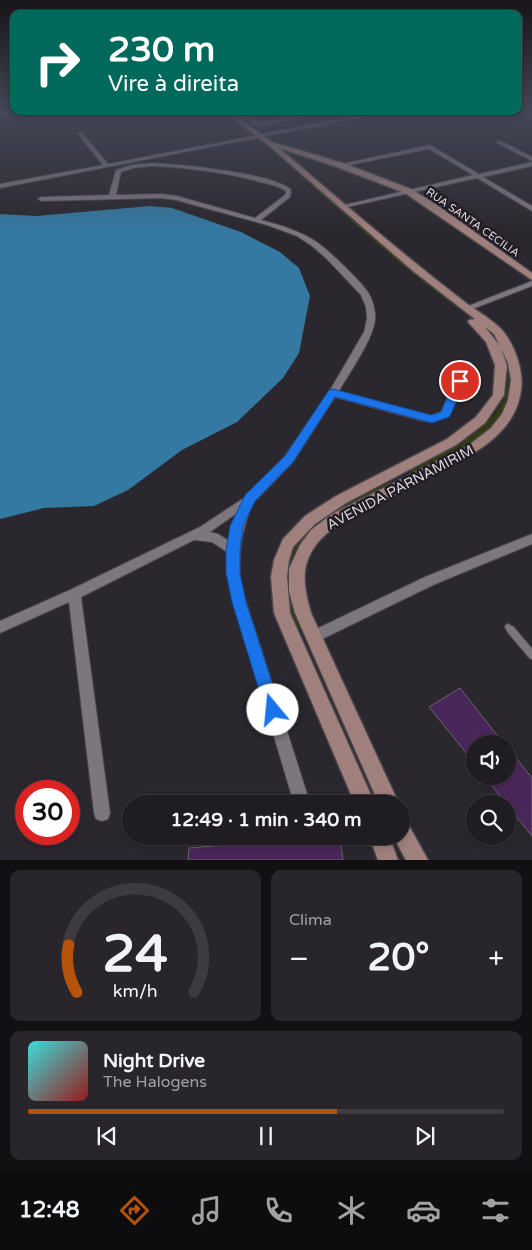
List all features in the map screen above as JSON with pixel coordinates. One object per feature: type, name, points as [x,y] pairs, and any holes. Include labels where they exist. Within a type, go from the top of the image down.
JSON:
[{"type":"street","points":[[95,151],[106,165]]},
{"type":"street","points":[[0,186],[188,151]]},
{"type":"street","name":"AVENIDA PARNAMIRIM","points":[[273,151],[420,283],[480,328],[492,342],[500,361],[502,380],[498,398],[487,415],[467,434],[343,497],[314,516],[288,543],[279,573],[282,613],[361,795]]},
{"type":"street","name":"AVENIDA PARNAMIRIM","points":[[274,151],[343,206],[416,269],[498,332],[508,348],[514,363],[517,380],[514,400],[507,415],[495,431],[474,448],[337,518],[316,534],[305,549],[297,569],[297,591],[303,613],[385,795]]},
{"type":"street","name":"RUA SANTA CECILIA","points":[[297,151],[340,165],[408,191],[434,207],[532,278]]},
{"type":"street","points":[[340,165],[406,151]]},
{"type":"street","points":[[439,151],[532,209]]},
{"type":"street","points":[[517,151],[532,159]]},
{"type":"street","points":[[343,206],[532,164]]},
{"type":"street","points":[[112,197],[118,171],[126,167],[151,165],[217,170],[281,186],[289,191],[288,196],[256,220]]},
{"type":"street","points":[[0,627],[74,594],[192,536],[250,499],[289,459],[333,393],[368,332],[371,313],[365,294],[315,244],[299,235],[256,220],[177,198],[41,199]]},
{"type":"street","points":[[467,308],[532,282]]},
{"type":"street","points":[[333,393],[423,418],[439,418],[445,414],[467,364]]},
{"type":"street","points":[[392,473],[404,484]]},
{"type":"street","points":[[250,499],[237,526],[233,550],[233,573],[239,602],[299,795]]},
{"type":"street","points":[[192,536],[214,537],[233,550]]},
{"type":"street","points":[[314,637],[429,581],[532,539]]},
{"type":"street","points":[[74,594],[102,813]]},
{"type":"street","points":[[338,743],[358,734]]},
{"type":"street","points":[[382,845],[388,860]]},
{"type":"street","points":[[409,845],[418,860]]},
{"type":"lane","points":[[508,627],[532,655]]},
{"type":"green space","points":[[273,151],[276,151],[493,329],[513,370],[510,400],[503,413],[482,436],[414,474],[409,469],[463,441],[488,422],[497,411],[504,398],[508,383],[505,359],[499,344],[490,331],[413,274],[349,220]]},
{"type":"green space","points":[[386,479],[390,484],[323,521],[299,549],[304,628],[296,630],[286,592],[286,580],[290,557],[296,545],[319,516]]},
{"type":"water","points":[[150,206],[172,208],[241,232],[280,252],[299,268],[310,296],[299,353],[283,378],[237,422],[182,450],[128,490],[94,506],[44,508],[0,519],[0,214],[36,216]]},
{"type":"building","points":[[460,688],[497,735],[466,735],[466,753],[429,707]]},
{"type":"building","points":[[516,758],[532,778],[532,836],[516,816],[516,795],[499,795],[491,785],[516,785]]},
{"type":"building","points":[[225,845],[341,845],[343,860],[188,860],[189,848]]},
{"type":"route","points":[[273,710],[239,602],[233,573],[233,550],[237,526],[250,499],[289,459],[333,393],[432,419],[439,418],[445,414],[460,381]]}]
